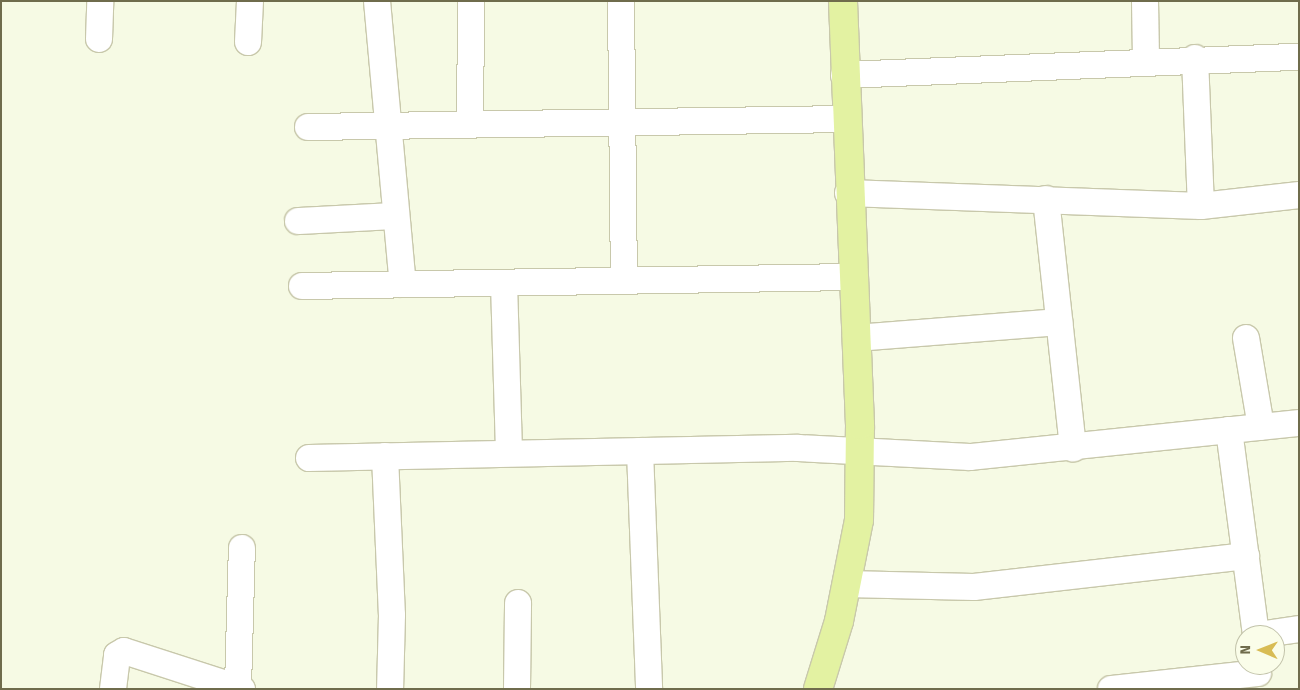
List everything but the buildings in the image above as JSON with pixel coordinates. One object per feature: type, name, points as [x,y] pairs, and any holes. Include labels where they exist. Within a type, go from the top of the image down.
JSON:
[{"type":"main road","points":[[818,689],[846,584],[859,520],[860,452],[845,119],[843,1]]},
{"type":"street","points":[[99,39],[100,1]]},
{"type":"street","points":[[248,42],[250,1]]},
{"type":"street","points":[[377,1],[386,126],[403,284]]},
{"type":"street","points":[[470,125],[471,1]]},
{"type":"street","points":[[620,1],[624,281]]},
{"type":"street","points":[[1145,1],[1146,60]]},
{"type":"street","points":[[844,75],[1195,58],[1299,57]]},
{"type":"street","points":[[1195,58],[1201,206]]},
{"type":"street","points":[[308,127],[845,119]]},
{"type":"street","points":[[848,193],[1201,206],[1299,195]]},
{"type":"street","points":[[1046,199],[1073,449]]},
{"type":"street","points":[[298,221],[395,216]]},
{"type":"street","points":[[302,286],[852,278]]},
{"type":"street","points":[[504,283],[509,453]]},
{"type":"street","points":[[856,338],[1059,322]]},
{"type":"street","points":[[1246,338],[1261,427]]},
{"type":"street","points":[[309,458],[798,448],[970,457],[1073,449],[1299,423]]},
{"type":"street","points":[[1229,430],[1256,625]]},
{"type":"street","points":[[640,451],[649,689]]},
{"type":"street","points":[[385,456],[392,615],[390,689]]},
{"type":"street","points":[[113,689],[117,655],[124,651],[240,688],[242,548]]},
{"type":"street","points":[[846,584],[974,587],[1246,556]]},
{"type":"street","points":[[517,689],[518,603]]},
{"type":"street","points":[[1285,631],[1299,629]]},
{"type":"street","points":[[1111,689],[1258,676]]}]
